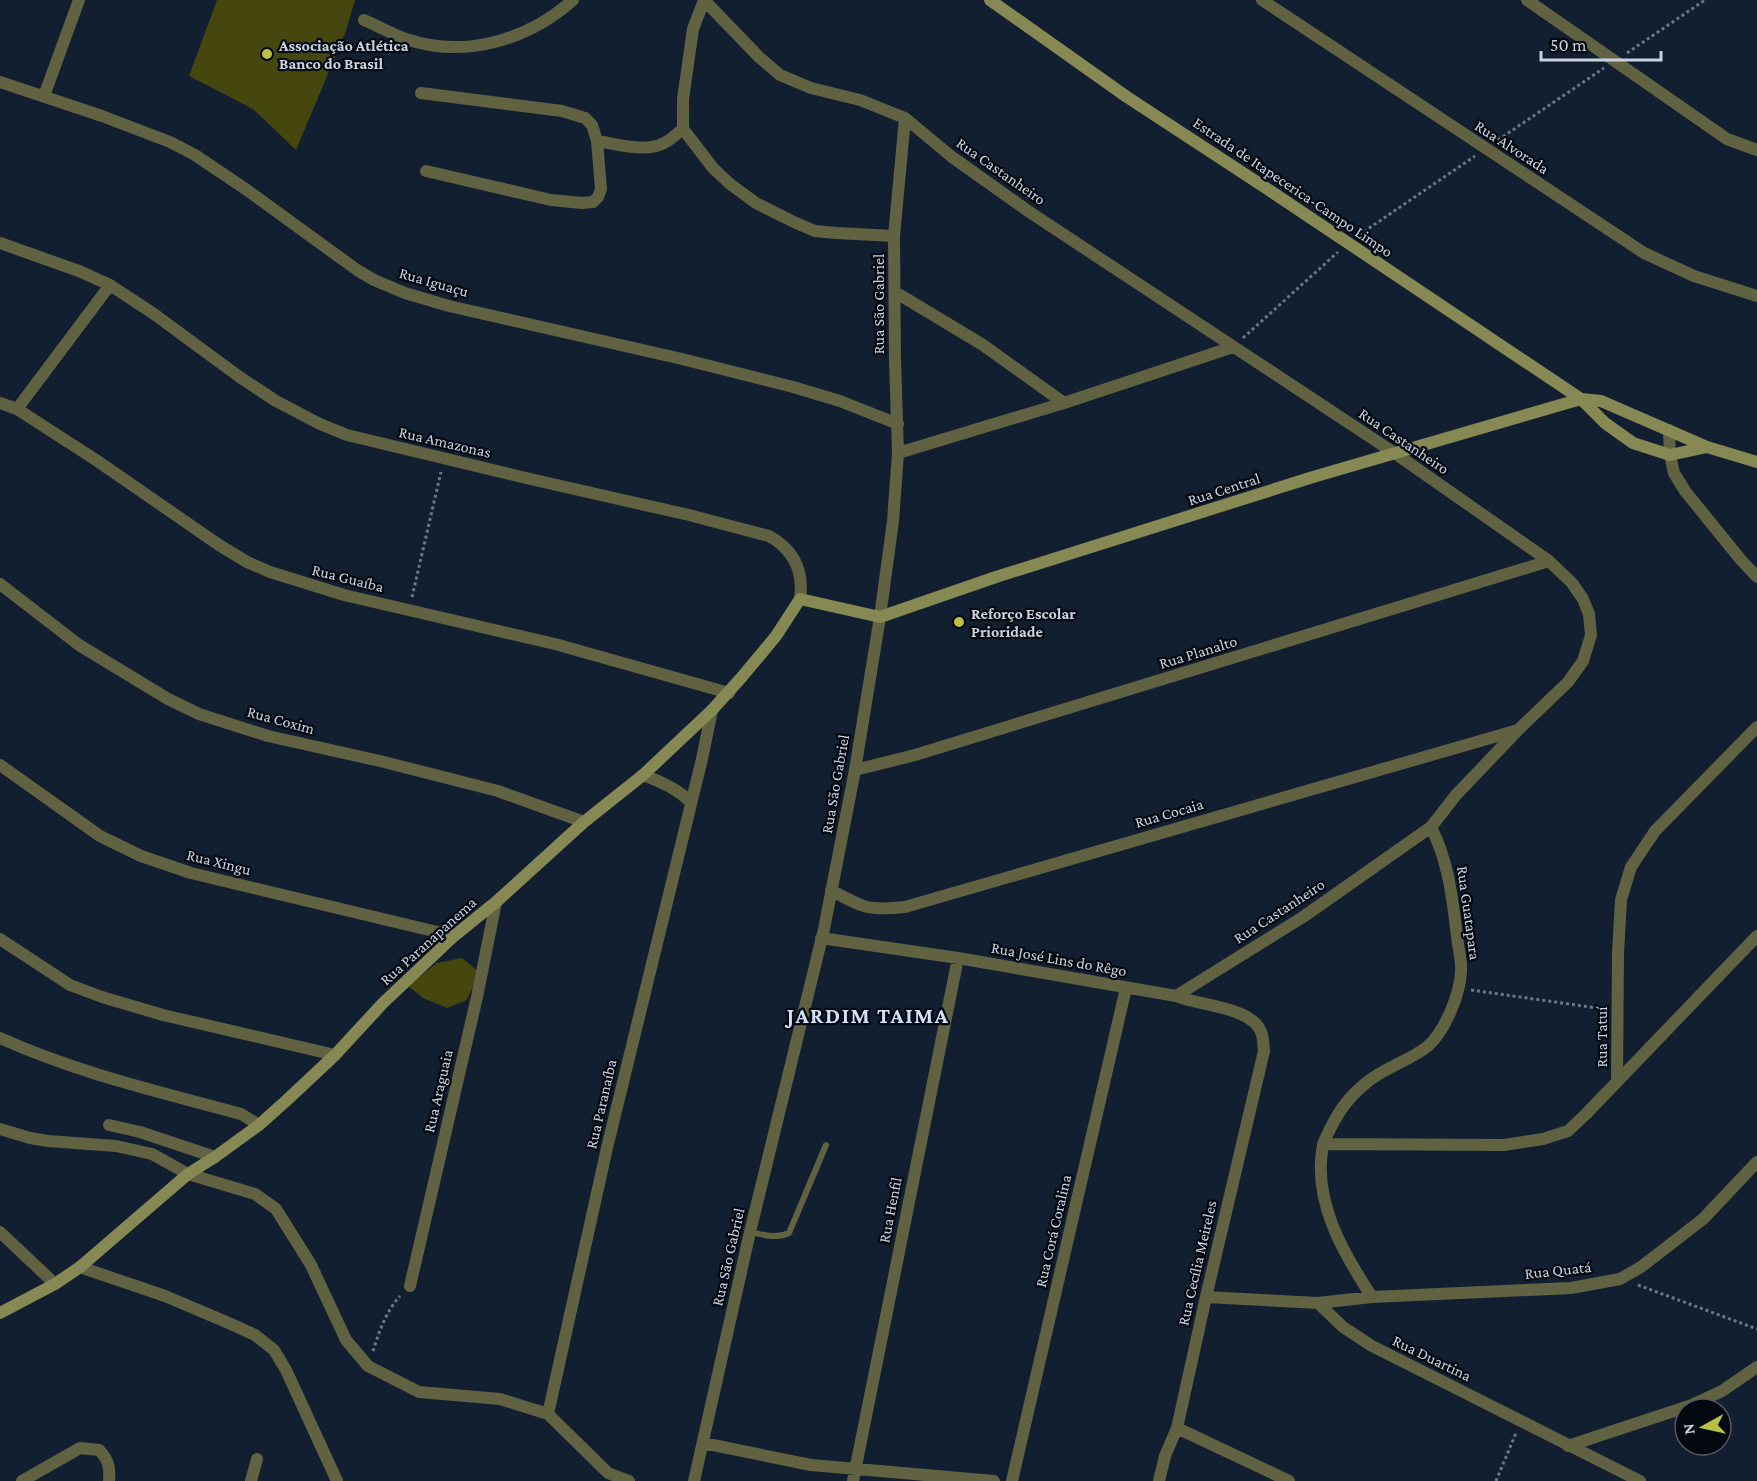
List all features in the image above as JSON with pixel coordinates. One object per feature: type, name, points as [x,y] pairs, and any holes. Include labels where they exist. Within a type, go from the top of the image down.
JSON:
[{"type":"street","points":[[44,96],[79,0]]},
{"type":"street","points":[[364,20],[407,39],[434,45],[453,47],[486,45],[513,37],[543,23],[573,0]]},
{"type":"street","points":[[704,0],[693,29],[683,99],[683,129],[713,168],[756,203],[815,231],[894,236]]},
{"type":"street","name":"Rua Castanheiro","points":[[704,0],[759,57],[780,75],[811,88],[860,100],[905,118],[952,157],[1028,211],[1396,454],[1549,561],[1572,583],[1583,599],[1589,614],[1591,635],[1583,661],[1568,682],[1456,795],[1431,827],[1303,916],[1176,996]]},
{"type":"street","name":"Estrada de Itapecerica-Campo Limpo","points":[[990,0],[1127,98],[1581,399],[1605,423],[1633,443],[1670,455],[1707,447]]},
{"type":"street","name":"Rua Alvorada","points":[[1262,0],[1644,253],[1694,276],[1757,296]]},
{"type":"street","points":[[1527,0],[1727,140],[1757,150]]},
{"type":"street","name":"Rua Iguaçu","points":[[0,82],[170,142],[195,155],[248,190],[357,270],[405,293],[449,306],[793,387],[840,401],[898,424]]},
{"type":"street","points":[[421,93],[562,111],[585,118],[592,125],[597,141],[601,189],[593,202],[551,200],[426,171]]},
{"type":"street","name":"Rua São Gabriel","points":[[694,1481],[750,1232],[821,938],[855,770],[880,617],[893,521],[898,453],[894,236],[905,118]]},
{"type":"street","points":[[597,141],[651,147],[664,144],[683,129]]},
{"type":"street","name":"Rua Amazonas","points":[[0,243],[80,271],[110,285],[276,401],[311,420],[347,435],[712,520],[769,536],[780,542],[800,571],[802,585],[800,599]]},
{"type":"street","points":[[17,409],[110,285]]},
{"type":"street","points":[[895,292],[983,345],[1064,403]]},
{"type":"street","points":[[898,453],[1064,403],[1233,347]]},
{"type":"street","name":"Estrada de Itapecerica-Campo Limpo","points":[[1581,399],[1601,401],[1707,447],[1757,462]]},
{"type":"street","name":"Rua Central","points":[[880,617],[996,577],[1302,481],[1581,399]]},
{"type":"street","name":"Rua Guaíba","points":[[0,403],[17,409],[247,562],[307,585],[555,644],[729,693]]},
{"type":"street","points":[[1669,430],[1670,455],[1674,474],[1685,491],[1757,577]]},
{"type":"street","name":"Rua Planalto","points":[[855,770],[915,755],[1549,561]]},
{"type":"street","name":"Rua Coxim","points":[[0,584],[79,645],[168,699],[199,714],[268,736],[498,791],[584,822]]},
{"type":"street","points":[[800,599],[880,617]]},
{"type":"street","name":"Rua Paranapanema","points":[[0,1313],[55,1284],[80,1267],[188,1174],[259,1125],[335,1055],[383,1004],[454,936],[496,902],[584,822],[643,775],[712,710],[776,636],[800,599]]},
{"type":"street","name":"Rua Paranaíba","points":[[548,1414],[607,1148],[712,710]]},
{"type":"street","name":"Rua Tatuí","points":[[1323,1144],[1504,1145],[1543,1139],[1568,1131],[1586,1114],[1617,1080],[1618,953],[1622,900],[1630,867],[1656,831],[1757,727]]},
{"type":"street","name":"Rua Cocaia","points":[[831,890],[865,908],[882,909],[905,906],[1518,730]]},
{"type":"street","name":"Rua Xingu","points":[[0,765],[100,836],[141,856],[191,873],[454,936]]},
{"type":"street","points":[[643,775],[666,784],[691,802]]},
{"type":"street","name":"Rua Guatapara","points":[[1372,1297],[1353,1269],[1325,1202],[1321,1171],[1323,1144],[1341,1107],[1367,1082],[1429,1045],[1451,1010],[1461,971],[1449,876],[1440,845],[1431,827]]},
{"type":"street","name":"Rua Araguaia","points":[[410,1286],[477,997],[496,902]]},
{"type":"street","points":[[1617,1080],[1757,936]]},
{"type":"street","name":"Rua José Lins do Rêgo","points":[[821,938],[958,957],[1176,996],[1239,1013],[1254,1020],[1262,1033],[1264,1052]]},
{"type":"street","points":[[0,939],[70,985],[102,997],[163,1015],[335,1055]]},
{"type":"street","name":"Rua Henfil","points":[[854,1474],[958,957]]},
{"type":"street","name":"Rua Corá Coralina","points":[[1012,1481],[1126,988]]},
{"type":"street","points":[[0,1038],[77,1069],[241,1114],[259,1125]]},
{"type":"street","name":"Rua Cecília Meireles","points":[[1159,1481],[1177,1428],[1264,1052]]},
{"type":"street","points":[[109,1125],[140,1132],[214,1157]]},
{"type":"street","points":[[0,1130],[48,1141],[116,1146],[152,1154],[188,1174],[255,1194],[276,1209],[311,1265],[346,1340],[368,1366],[419,1392],[500,1399],[548,1414],[608,1473],[629,1481]]},
{"type":"street","name":"Rua Quatá","points":[[1318,1303],[1372,1297],[1571,1288],[1620,1279],[1641,1267],[1703,1219],[1757,1162]]},
{"type":"street","points":[[0,1232],[55,1284]]},
{"type":"street","points":[[80,1267],[165,1296],[255,1335],[274,1350],[286,1370],[337,1481]]},
{"type":"street","points":[[1206,1297],[1318,1303]]},
{"type":"street","name":"Rua Duartina","points":[[1318,1303],[1343,1327],[1372,1346],[1640,1481]]},
{"type":"street","points":[[1568,1446],[1692,1405],[1722,1391],[1757,1367]]},
{"type":"street","points":[[1177,1428],[1289,1481]]},
{"type":"street","points":[[703,1443],[854,1474],[994,1481]]},
{"type":"street","points":[[22,1481],[81,1448],[99,1450],[107,1457],[110,1469],[109,1481]]},
{"type":"street","points":[[251,1481],[257,1459]]},
{"type":"lane","points":[[750,1232],[771,1237],[782,1237],[789,1233],[826,1145]]},
{"type":"path","points":[[1233,347],[1347,243],[1705,0]]},
{"type":"path","points":[[409,609],[445,459]]},
{"type":"path","points":[[1458,988],[1617,1011]]},
{"type":"path","points":[[1620,1279],[1757,1329]]},
{"type":"path","points":[[376,1340],[393,1303],[410,1286]]},
{"type":"path","points":[[1496,1481],[1522,1420]]},
{"type":"shaded area","name":"Associação Atlética Banco do Brasil","points":[[217,0],[355,0],[346,31],[296,150],[253,109],[189,76]]},
{"type":"shaded area","points":[[462,958],[479,972],[467,1000],[447,1008],[423,998],[408,986],[437,963]]},
{"type":"place","name":"Associação Atlética Banco do Brasil","points":[[267,54]]},
{"type":"place","name":"Reforço Escolar Prioridade","points":[[959,622]]},
{"type":"district","name":"JARDIM TAIMA","points":[[868,1015]]}]
